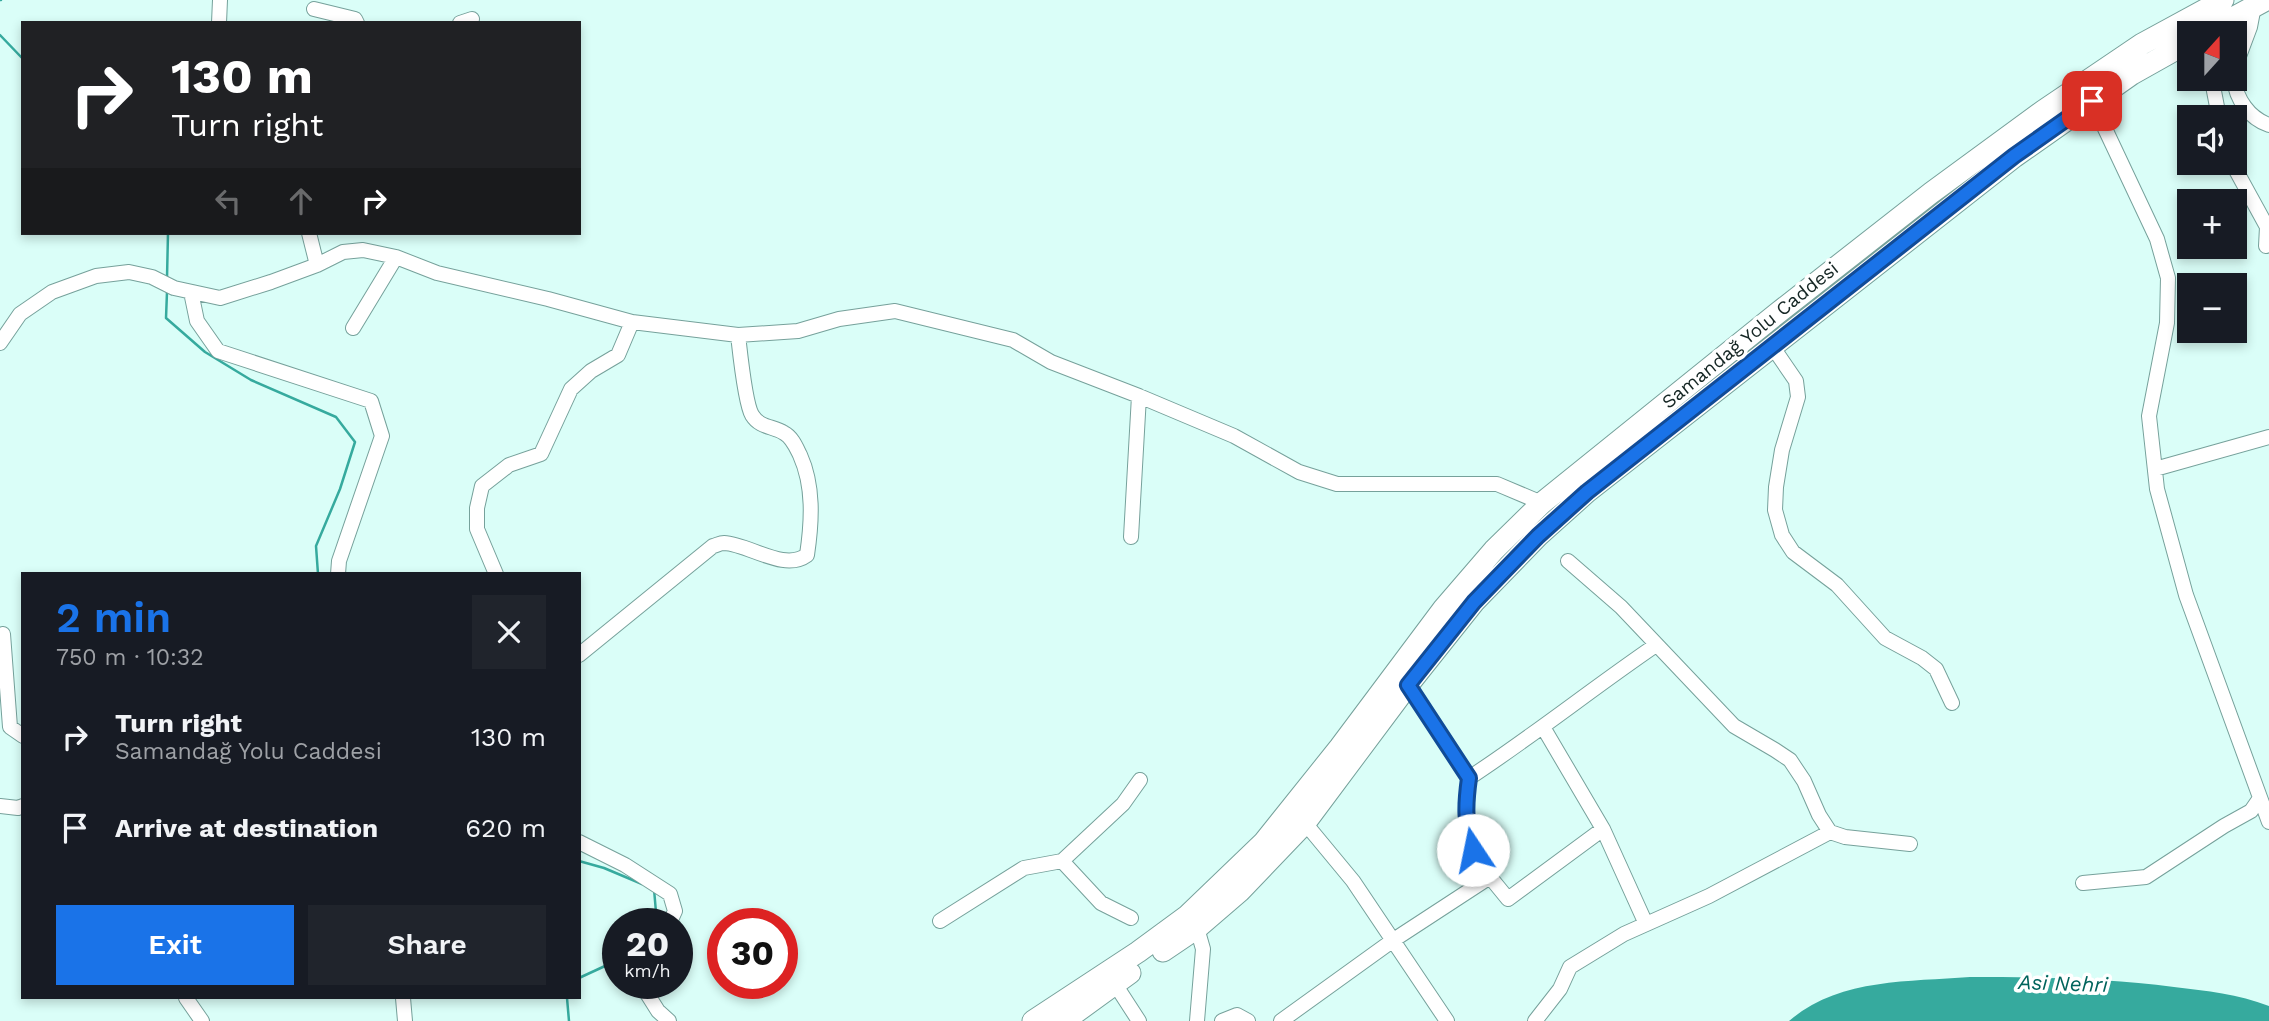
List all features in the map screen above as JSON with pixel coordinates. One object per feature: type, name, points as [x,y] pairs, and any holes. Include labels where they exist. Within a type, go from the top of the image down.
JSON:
[{"type":"highway","name":"Samandağ Yolu Caddesi","points":[[1064,1021],[1192,922],[1264,842],[1340,747],[1444,608],[1494,550],[1542,503],[1931,192],[2141,44],[2222,0]]},
{"type":"highway","points":[[2233,21],[2256,11]]},
{"type":"highway","name":"Samandağ Yolu Caddesi","points":[[1032,1021],[1138,952],[1240,891],[1306,823],[1408,685],[1474,602],[1538,536],[1587,492],[2014,156],[2132,74],[2177,49]]},
{"type":"street","points":[[219,21],[220,0]]},
{"type":"street","points":[[314,9],[356,21]]},
{"type":"street","points":[[2247,35],[2256,11]]},
{"type":"street","points":[[2236,91],[2250,114],[2269,125]]},
{"type":"street","points":[[2092,101],[2157,239],[2168,278],[2167,323],[2149,416],[2157,489],[2186,595],[2269,822]]},
{"type":"street","points":[[2239,175],[2267,227],[2266,246]]},
{"type":"street","points":[[310,235],[317,265]]},
{"type":"street","points":[[0,343],[20,314],[52,292],[96,275],[129,272],[152,277],[174,288],[220,298],[317,265],[342,252],[363,250],[396,257],[437,273],[632,321],[738,335],[798,331],[839,318],[895,312],[1013,340],[1051,362],[1234,436],[1299,472],[1337,484],[1497,484],[1542,503]]},
{"type":"street","points":[[353,328],[396,257]]},
{"type":"street","points":[[191,292],[197,321],[218,351],[371,401],[382,436],[339,561],[338,572]]},
{"type":"street","points":[[495,572],[477,529],[477,508],[482,486],[509,465],[541,454],[571,389],[591,370],[618,355],[632,321]]},
{"type":"street","points":[[581,654],[713,546],[724,543],[794,561],[807,555],[811,486],[808,472],[793,440],[785,433],[760,424],[751,414],[738,335]]},
{"type":"street","points":[[1772,346],[1796,382],[1798,397],[1782,450],[1776,487],[1775,510],[1782,535],[1794,552],[1837,585],[1885,638],[1922,658],[1936,669],[1952,703]]},
{"type":"street","points":[[1131,537],[1139,396]]},
{"type":"street","points":[[2155,469],[2269,437]]},
{"type":"street","points":[[1568,561],[1621,607],[1734,726],[1790,760],[1830,832],[1845,837],[1910,844]]},
{"type":"street","points":[[3,634],[10,727],[21,735]]},
{"type":"street","points":[[1469,778],[1656,645]]},
{"type":"street","points":[[1408,685],[1469,778],[1466,826],[1473,850],[1507,899],[1603,829]]},
{"type":"street","points":[[1543,727],[1603,829],[1646,924]]},
{"type":"street","points":[[940,921],[1024,868],[1062,861],[1123,804],[1140,780]]},
{"type":"street","points":[[2084,883],[2146,877],[2250,811],[2260,798]]},
{"type":"street","points":[[0,806],[21,807]]},
{"type":"street","points":[[1306,823],[1353,881],[1447,1021]]},
{"type":"street","points":[[1535,1021],[1560,989],[1570,967],[1599,948],[1709,896],[1830,832]]},
{"type":"street","points":[[581,843],[625,865],[670,894],[674,908]]},
{"type":"street","points":[[1062,861],[1101,903],[1131,918]]},
{"type":"street","points":[[1281,1021],[1392,941],[1490,877]]},
{"type":"street","points":[[1192,922],[1203,949],[1197,1021]]},
{"type":"street","points":[[1115,984],[1139,1021]]},
{"type":"street","points":[[187,999],[202,1021]]},
{"type":"street","points":[[403,999],[405,1021]]},
{"type":"street","points":[[650,999],[669,1021]]},
{"type":"street","points":[[1222,1021],[1237,1014],[1248,1021]]},
{"type":"water","name":"Asi Nehri","points":[[1970,977],[2098,980],[2210,992],[2269,1006],[2269,1021],[1789,1021],[1809,1007],[1852,990],[1899,982]]},
{"type":"waterway","points":[[0,35],[21,57]]},
{"type":"waterway","points":[[167,278],[168,235]]},
{"type":"waterway","points":[[167,292],[166,318],[205,352],[251,380],[336,417],[355,442],[340,489],[316,546],[318,572]]},
{"type":"waterway","points":[[581,862],[642,884]]},
{"type":"waterway","points":[[654,889],[656,908]]},
{"type":"waterway","points":[[581,977],[602,967]]},
{"type":"waterway","points":[[567,999],[569,1021]]},
{"type":"route","points":[[1473,850],[1466,826],[1469,778],[1408,685],[1474,602],[1538,536],[1587,492],[2014,156],[2092,101]]}]
